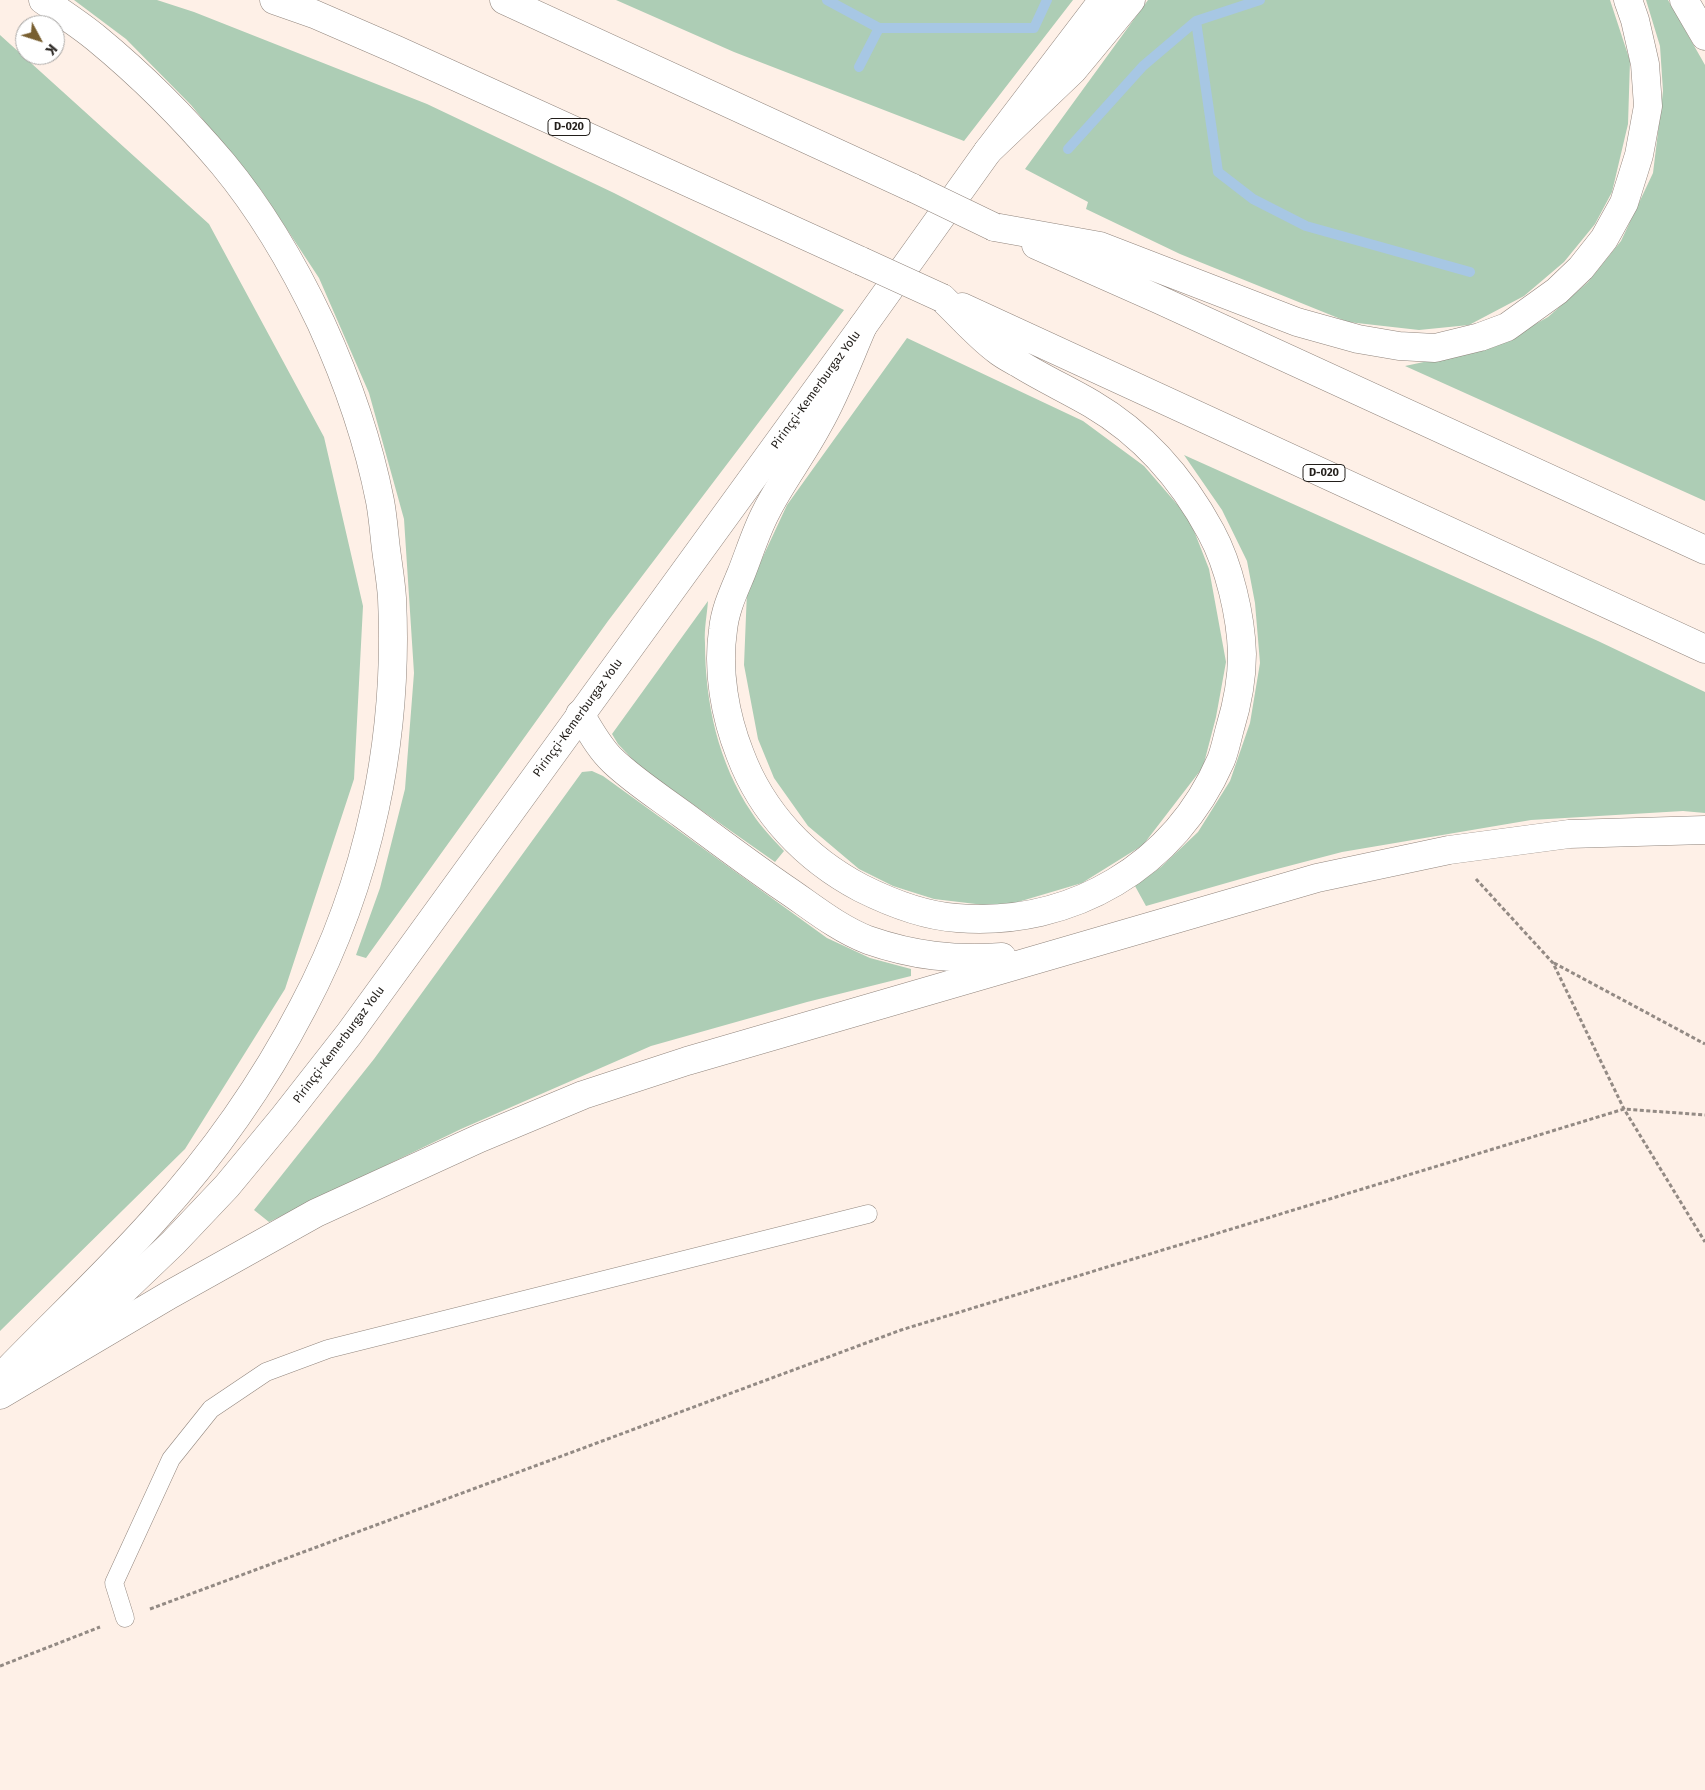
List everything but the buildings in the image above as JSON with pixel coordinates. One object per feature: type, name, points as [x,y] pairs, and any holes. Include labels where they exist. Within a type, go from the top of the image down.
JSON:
[{"type":"main road","points":[[0,1378],[161,1212],[243,1108],[303,1008],[326,960],[350,899],[368,840],[384,762],[392,678],[392,596],[381,503],[362,428],[334,353],[304,288],[270,231],[242,190],[225,166],[190,127],[146,83],[94,36],[43,0]]},
{"type":"main road","name":"D-020","points":[[274,0],[322,18],[485,89],[1705,649]]},
{"type":"main road","points":[[504,0],[631,57],[994,227],[1160,300],[1705,550]]},
{"type":"main road","name":"Pirinççi-Kemerburgaz Yolu","points":[[0,1388],[106,1306],[173,1243],[227,1186],[284,1117],[349,1034],[988,151],[1103,0]]},
{"type":"main road","points":[[988,151],[1073,70],[1131,0]]},
{"type":"main road","points":[[994,227],[1100,246],[1297,322],[1358,339],[1399,346],[1435,348],[1489,334],[1507,327],[1536,308],[1563,286],[1581,268],[1604,239],[1624,203],[1639,155],[1648,106],[1645,64],[1635,20],[1628,0]]},
{"type":"main road","points":[[1684,0],[1705,36]]},
{"type":"main road","points":[[863,326],[821,422],[765,513],[725,613],[721,663],[725,704],[734,740],[748,776],[769,811],[812,856],[832,871],[879,897],[913,909],[954,918],[992,919],[1025,915],[1090,896],[1114,884],[1144,863],[1172,837],[1199,801],[1222,758],[1236,708],[1242,655],[1229,575],[1213,536],[1194,502],[1162,460],[1127,428],[1095,406],[1040,377],[996,350],[942,298]]},
{"type":"main road","points":[[580,714],[602,748],[612,760],[634,779],[756,868],[839,925],[866,939],[898,950],[927,956],[970,959],[1014,956],[1076,947]]},
{"type":"main road","points":[[0,1394],[171,1294],[316,1213],[583,1095],[687,1061],[1317,878],[1449,850],[1569,834],[1705,830]]},
{"type":"lane","points":[[126,1618],[114,1584],[171,1459],[210,1409],[266,1372],[328,1349],[868,1214]]},
{"type":"path","points":[[1449,850],[1553,963],[1624,1109],[1705,1242]]},
{"type":"path","points":[[1553,963],[1705,1044]]},
{"type":"path","points":[[0,1666],[901,1330],[1624,1109],[1705,1114]]},
{"type":"green space","points":[[74,0],[157,0],[194,12],[427,104],[614,193],[844,310],[608,621],[366,958],[356,955],[380,888],[405,789],[414,673],[404,519],[369,393],[319,278],[261,190],[191,105],[126,39]]},
{"type":"green space","points":[[616,0],[1073,0],[964,141],[734,52]]},
{"type":"green space","points":[[1148,0],[1610,0],[1630,61],[1628,124],[1612,192],[1595,224],[1564,262],[1524,296],[1469,325],[1419,330],[1348,322],[1180,254],[1086,209],[1088,202],[1025,169]]},
{"type":"green space","points":[[1646,0],[1668,0],[1705,65],[1705,501],[1405,366],[1494,347],[1548,317],[1588,282],[1621,241],[1653,173],[1663,91],[1660,46]]},
{"type":"green space","points":[[0,35],[15,49],[15,65],[33,65],[209,224],[324,437],[363,606],[354,779],[285,989],[185,1149],[0,1331]]},
{"type":"green space","points":[[907,338],[1083,421],[1144,466],[1189,518],[1209,569],[1226,662],[1216,717],[1203,767],[1143,845],[1082,883],[1001,907],[934,899],[893,886],[859,869],[808,826],[774,778],[758,739],[744,665],[747,591],[787,505]]},
{"type":"green space","points":[[1184,455],[1598,641],[1705,692],[1705,813],[1683,811],[1531,820],[1342,852],[1146,906],[1135,886],[1161,867],[1198,832],[1230,781],[1250,723],[1260,663],[1255,603],[1247,561],[1222,510]]},
{"type":"green space","points":[[708,601],[705,632],[706,665],[711,710],[716,731],[730,774],[740,794],[759,823],[784,851],[775,862],[640,767],[618,744],[612,734]]},
{"type":"green space","points":[[592,771],[603,776],[827,938],[870,958],[911,969],[911,976],[807,1002],[651,1046],[461,1129],[269,1222],[254,1210],[374,1059],[582,772]]},
{"type":"waterway","points":[[827,0],[879,28],[1034,28],[1047,0]]},
{"type":"waterway","points":[[1068,149],[1143,66],[1196,21],[1260,0]]},
{"type":"waterway","points":[[1196,21],[1218,172],[1253,199],[1306,226],[1470,272]]},
{"type":"waterway","points":[[859,67],[879,28]]}]
